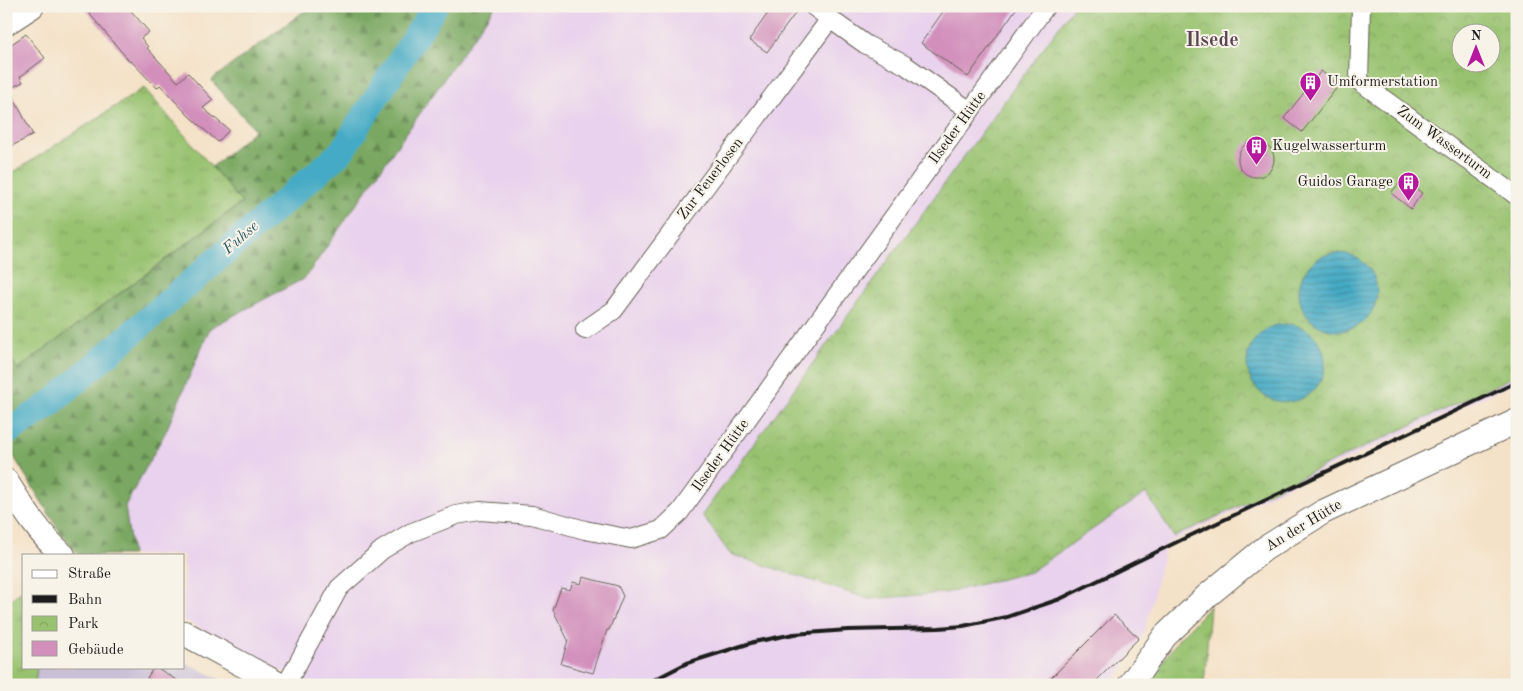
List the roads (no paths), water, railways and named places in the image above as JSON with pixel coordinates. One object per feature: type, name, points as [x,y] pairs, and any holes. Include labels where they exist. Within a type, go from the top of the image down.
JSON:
[{"type":"street","points":[[6,23],[32,6]]},
{"type":"street","points":[[814,6],[865,44],[905,65],[970,111]]},
{"type":"street","name":"Ilseder Hütte","points":[[286,685],[339,588],[382,550],[410,534],[446,518],[480,511],[532,515],[585,530],[631,539],[661,530],[680,512],[1046,6]]},
{"type":"street","name":"Zum Wasserturm","points":[[1362,6],[1359,81],[1517,196]]},
{"type":"street","name":"Zur Feuerlosen","points":[[585,330],[614,310],[830,19]]},
{"type":"street","name":"An der Hütte","points":[[1130,685],[1165,636],[1208,595],[1264,549],[1323,512],[1517,421]]},
{"type":"street","points":[[6,481],[30,519],[56,549]]},
{"type":"street","points":[[185,634],[280,685]]},
{"type":"water","points":[[1338,253],[1353,256],[1370,270],[1374,277],[1377,292],[1374,307],[1360,324],[1353,328],[1338,331],[1323,328],[1306,314],[1302,307],[1299,292],[1302,277],[1316,260],[1323,256]]},
{"type":"water","points":[[1286,324],[1301,327],[1313,336],[1322,348],[1325,363],[1322,378],[1313,390],[1301,399],[1286,402],[1271,399],[1259,390],[1250,378],[1247,363],[1250,348],[1259,336],[1271,327]]},
{"type":"waterway","name":"Fuhse","points":[[6,433],[49,405],[341,152],[435,6]]},
{"type":"railway","points":[[644,685],[687,663],[754,642],[794,634],[963,626],[1007,617],[1060,599],[1517,382]]},
{"type":"place","name":"Umformerstation","points":[[1311,101]]},
{"type":"place","name":"Kugelwasserturm","points":[[1256,165]]},
{"type":"place","name":"Guidos Garage","points":[[1409,201]]},
{"type":"district","name":"Ilsede","points":[[1212,41]]}]
